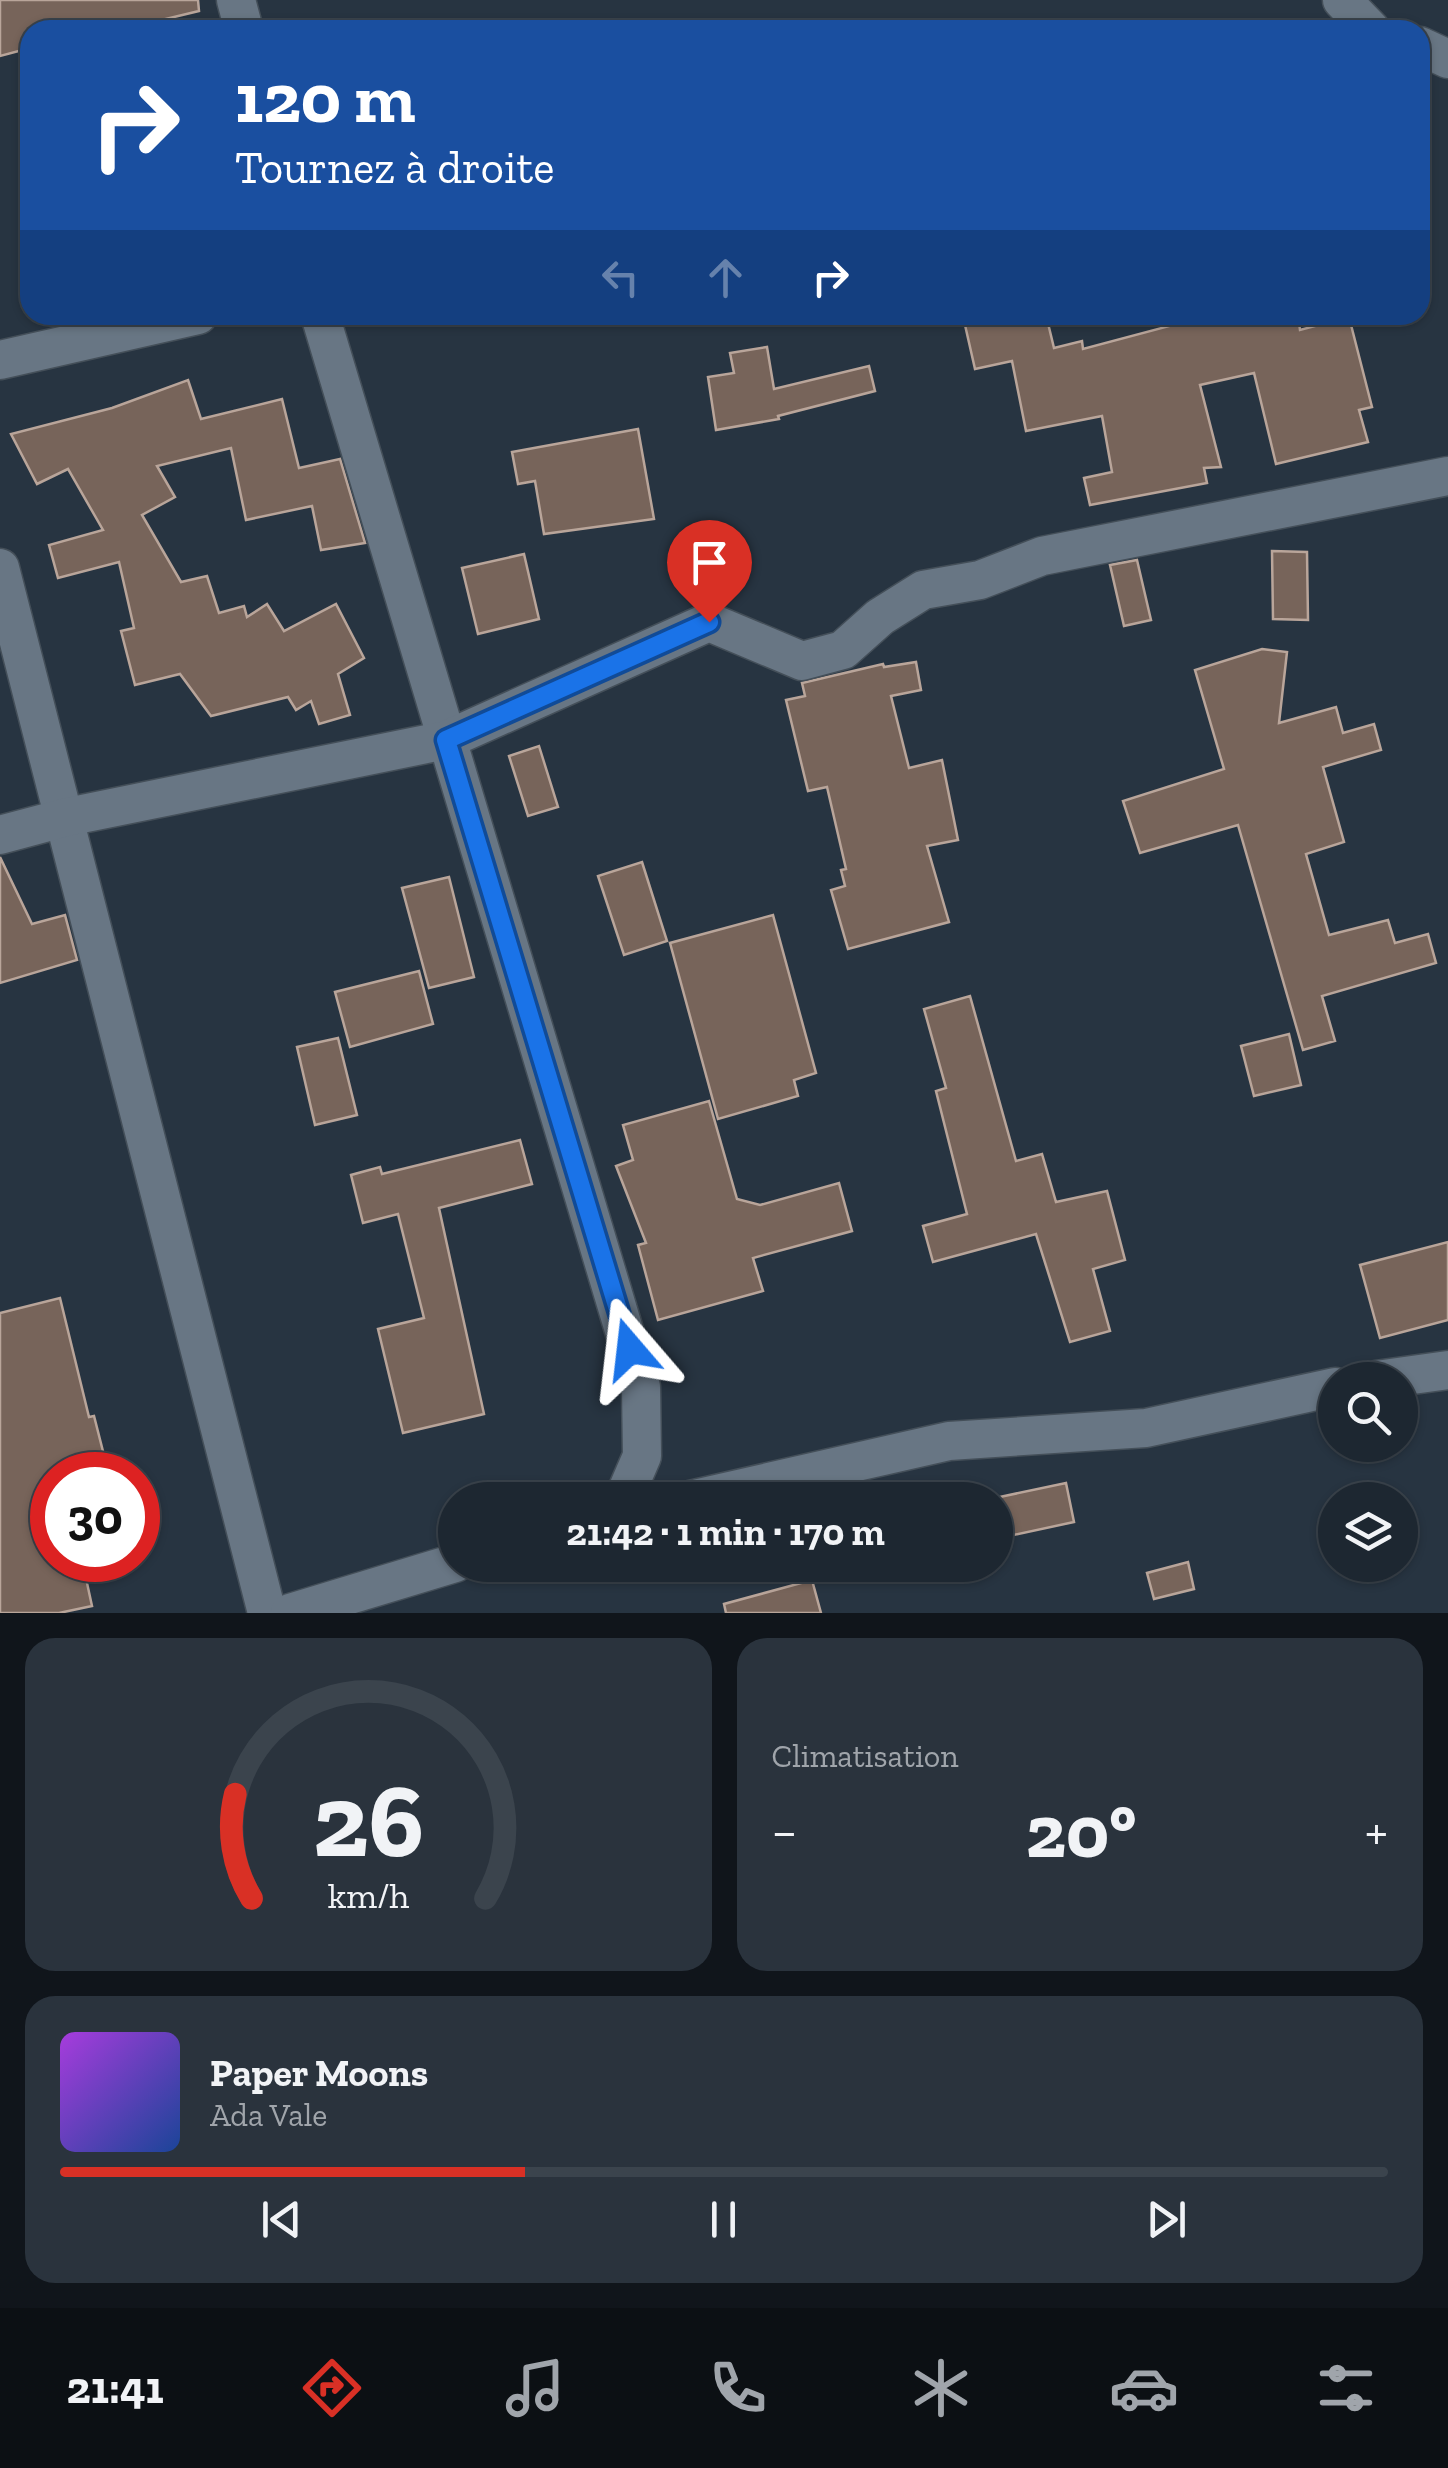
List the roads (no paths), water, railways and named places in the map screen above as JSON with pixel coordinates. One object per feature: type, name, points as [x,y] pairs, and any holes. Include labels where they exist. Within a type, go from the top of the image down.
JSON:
[{"type":"street","points":[[1342,0],[1361,20]]},
{"type":"street","points":[[0,360],[154,325]]},
{"type":"street","points":[[323,325],[641,1387],[642,1456],[630,1482]]},
{"type":"street","points":[[0,835],[67,817],[446,740],[709,622],[802,661],[843,650],[880,617],[922,590],[980,580],[1042,556],[1448,476]]},
{"type":"street","points":[[0,568],[67,817],[267,1613]]},
{"type":"street","points":[[1418,1374],[1448,1370]]},
{"type":"street","points":[[769,1482],[949,1441],[1146,1428],[1318,1391]]},
{"type":"street","points":[[290,1613],[438,1568]]}]
